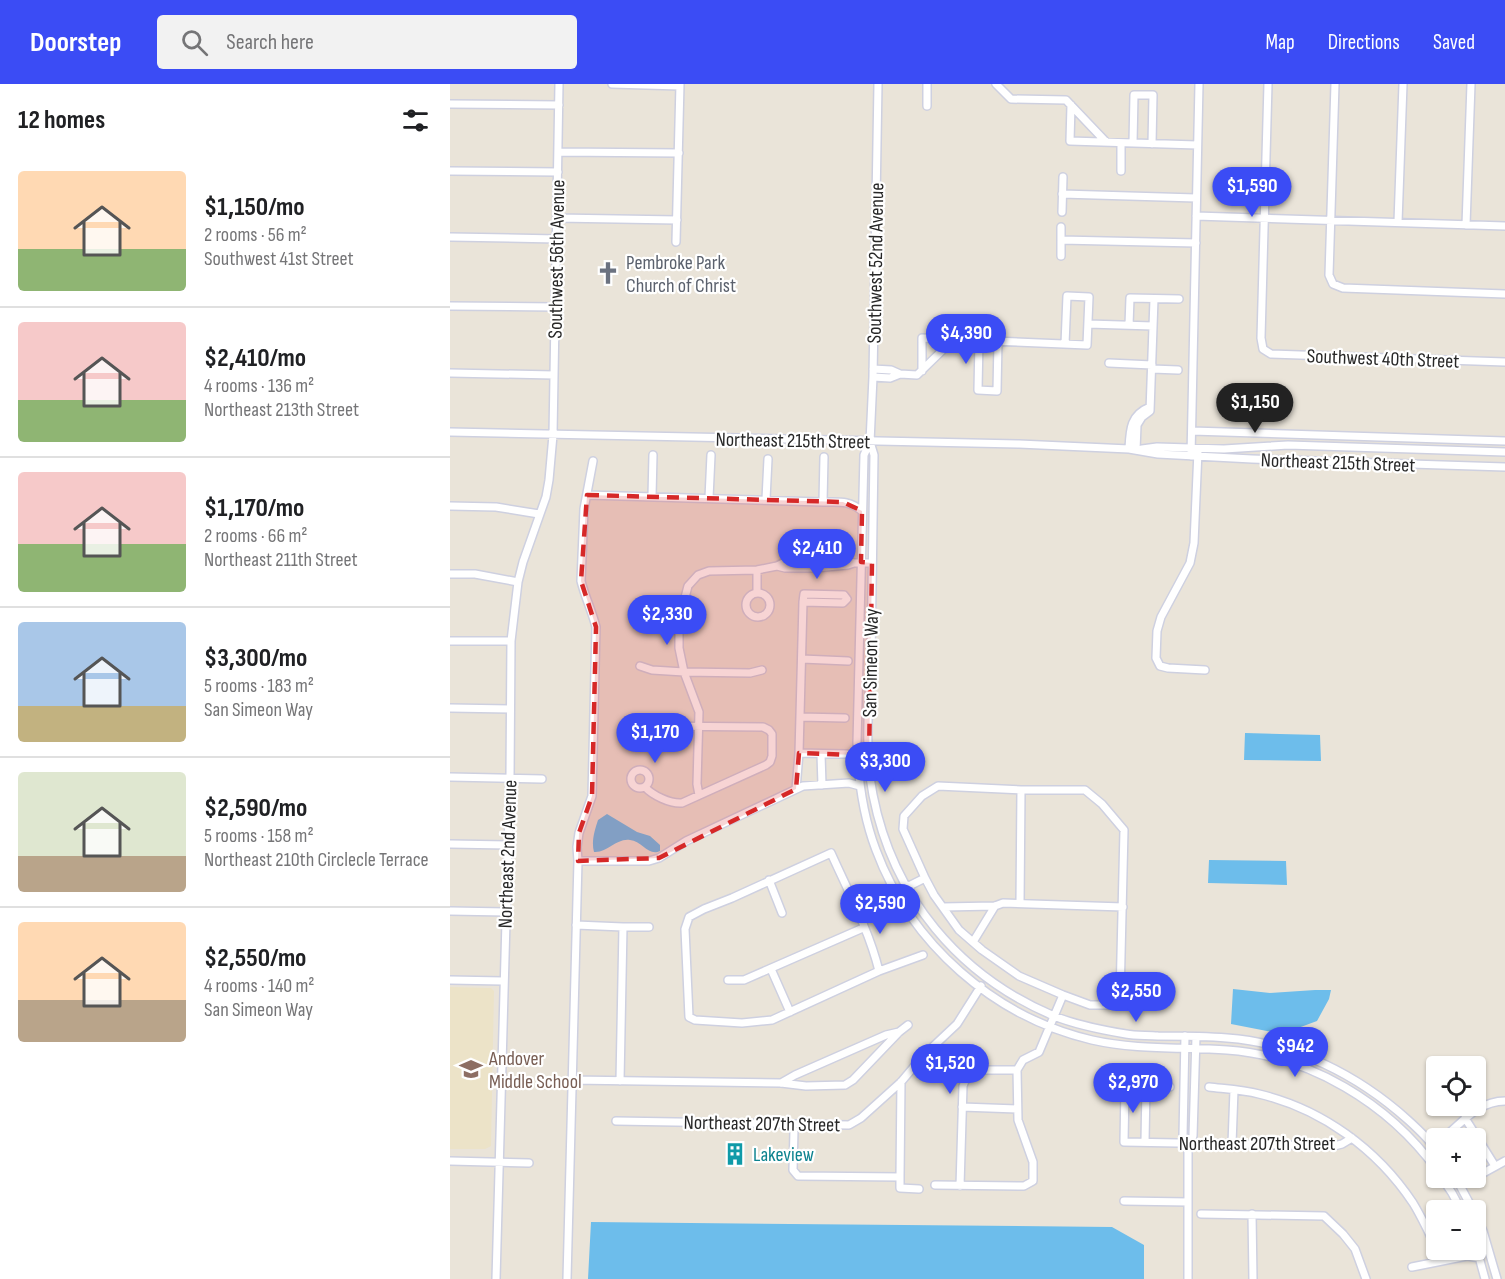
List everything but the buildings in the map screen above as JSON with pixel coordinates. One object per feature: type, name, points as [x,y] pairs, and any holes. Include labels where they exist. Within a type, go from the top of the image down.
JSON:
[{"type":"street","name":"Southwest 56th Avenue","points":[[553,435],[559,84]]},
{"type":"street","points":[[612,84],[680,85],[676,242]]},
{"type":"street","name":"Southwest 52nd Avenue","points":[[870,442],[878,84]]},
{"type":"street","points":[[927,84],[927,106]]},
{"type":"street","points":[[996,84],[1011,99],[1066,100],[1106,142]]},
{"type":"street","points":[[1199,84],[1192,430],[1195,452],[1195,536],[1190,564],[1161,617],[1157,631],[1156,658],[1160,666],[1168,668],[1205,670]]},
{"type":"street","points":[[1265,218],[1268,84]]},
{"type":"street","points":[[1335,84],[1329,275],[1333,284],[1342,288],[1505,294]]},
{"type":"street","points":[[1398,222],[1403,84]]},
{"type":"street","points":[[1466,225],[1471,84]]},
{"type":"street","points":[[1133,143],[1134,95],[1153,95],[1152,144]]},
{"type":"street","points":[[450,104],[559,105]]},
{"type":"street","points":[[1071,105],[1070,141],[1197,145]]},
{"type":"street","points":[[1121,143],[1121,171]]},
{"type":"street","points":[[558,152],[679,153]]},
{"type":"street","points":[[450,171],[558,172]]},
{"type":"street","points":[[1062,212],[1063,177]]},
{"type":"street","points":[[1062,194],[1196,198]]},
{"type":"street","points":[[1196,216],[1505,226]]},
{"type":"street","points":[[557,218],[677,220]]},
{"type":"street","name":"Southwest 40th Street","points":[[1265,218],[1261,338],[1263,349],[1271,354],[1505,363]]},
{"type":"street","points":[[1060,255],[1061,227]]},
{"type":"street","points":[[450,237],[557,239]]},
{"type":"street","points":[[1061,240],[1196,243]]},
{"type":"street","points":[[921,371],[922,338],[1087,345],[1089,297],[1067,296],[1065,344]]},
{"type":"street","points":[[1129,325],[1130,298],[1179,299]]},
{"type":"street","points":[[1132,450],[1131,426],[1139,412],[1150,406],[1154,298]]},
{"type":"street","points":[[450,306],[555,307]]},
{"type":"street","points":[[1088,324],[1153,326]]},
{"type":"street","points":[[873,373],[891,370],[900,374],[917,375],[954,339]]},
{"type":"street","points":[[979,340],[978,390],[997,391],[998,341]]},
{"type":"street","points":[[1109,363],[1178,370]]},
{"type":"street","points":[[450,373],[554,375]]},
{"type":"street","points":[[1192,430],[1505,441]]},
{"type":"street","name":"Northeast 215th Street","points":[[450,432],[1019,444],[1132,450],[1158,454],[1288,445],[1505,452]]},
{"type":"street","name":"Northeast 2nd Avenue","points":[[496,1279],[510,778],[511,641],[518,582],[548,489],[553,435]]},
{"type":"street","points":[[1364,436],[1364,447]]},
{"type":"street","name":"San Simeon Way","points":[[870,442],[864,455],[858,563],[857,748],[859,776],[868,824],[876,850],[897,893],[913,919],[960,973],[1022,1014],[1050,1027],[1091,1040],[1121,1045],[1229,1050],[1274,1058],[1324,1076],[1348,1088],[1382,1111],[1425,1154]]},
{"type":"street","name":"San Simeon Way","points":[[870,442],[874,453],[867,772],[888,851],[923,913],[942,938],[986,978],[1015,997],[1055,1016],[1084,1026],[1129,1035],[1229,1038],[1257,1042],[1290,1050],[1317,1060],[1351,1077],[1388,1102],[1426,1138]]},
{"type":"street","name":"Northeast 215th Street","points":[[1195,452],[1252,459],[1505,467]]},
{"type":"street","points":[[652,496],[653,455]]},
{"type":"street","points":[[709,498],[711,455]]},
{"type":"street","points":[[823,502],[824,457]]},
{"type":"street","points":[[766,499],[768,459]]},
{"type":"street","points":[[567,1279],[577,847],[579,832],[592,796],[596,627],[581,581],[584,509],[593,461]]},
{"type":"street","points":[[586,495],[823,502],[852,504],[862,511]]},
{"type":"street","points":[[450,506],[496,507],[539,514]]},
{"type":"street","points":[[699,795],[697,784],[699,712],[684,672],[679,648],[682,609],[688,586],[698,575],[709,571],[756,570],[777,566],[802,553],[814,553],[858,563]]},
{"type":"street","points":[[777,566],[816,568],[872,563]]},
{"type":"street","points":[[756,570],[757,593]]},
{"type":"street","points":[[450,574],[475,574],[518,582]]},
{"type":"street","points":[[797,785],[799,753],[803,602],[804,594],[844,595],[847,599],[843,603],[803,602]]},
{"type":"street","points":[[641,612],[650,609],[682,609]]},
{"type":"street","points":[[450,641],[511,641]]},
{"type":"street","points":[[802,659],[848,661]]},
{"type":"street","points":[[640,666],[652,670],[684,672],[750,673],[762,670]]},
{"type":"street","points":[[450,708],[510,709]]},
{"type":"street","points":[[800,717],[844,718]]},
{"type":"street","points":[[638,721],[651,726],[764,728],[770,730],[772,734],[770,762],[682,803],[677,804],[645,787]]},
{"type":"street","points":[[799,753],[847,754],[857,748]]},
{"type":"street","points":[[821,754],[822,783]]},
{"type":"street","points":[[847,754],[867,772],[849,783]]},
{"type":"street","points":[[450,777],[542,779]]},
{"type":"street","points":[[578,861],[649,861],[659,858],[686,841],[750,812],[797,785],[849,783],[860,786]]},
{"type":"street","points":[[938,786],[1021,790],[1085,790],[1102,804],[1124,831],[1120,997],[1111,1005],[1090,1005],[1019,976],[973,942],[959,930],[925,878],[903,829],[904,816],[922,796],[938,786]]},
{"type":"street","points":[[1020,903],[1021,790]]},
{"type":"street","points":[[450,844],[508,845]]},
{"type":"street","points":[[879,971],[874,952],[831,853],[704,909],[689,917],[685,930],[689,1017],[695,1020],[742,1023],[772,1020],[879,971],[923,956]]},
{"type":"street","points":[[857,911],[925,878]]},
{"type":"street","points":[[769,880],[782,913]]},
{"type":"street","points":[[943,907],[1020,903],[1123,907]]},
{"type":"street","points":[[973,942],[995,906]]},
{"type":"street","points":[[450,912],[506,912]]},
{"type":"street","points":[[576,925],[649,927]]},
{"type":"street","points":[[620,1081],[623,927]]},
{"type":"street","points":[[728,980],[744,980],[864,928]]},
{"type":"street","points":[[771,969],[790,1012]]},
{"type":"street","name":"Northeast 207th Street","points":[[616,1121],[849,1125],[861,1118],[900,1082],[923,1056],[957,1024],[986,978]]},
{"type":"street","points":[[450,980],[503,981]]},
{"type":"street","points":[[934,1185],[1024,1186],[1032,1181],[1033,1162],[1018,1120],[1017,1070],[1023,1060],[1039,1052],[1063,995]]},
{"type":"street","points":[[572,1080],[845,1085],[853,1080],[908,1025]]},
{"type":"street","points":[[781,1083],[886,1035],[899,1032]]},
{"type":"street","points":[[1185,1036],[1183,1136],[1188,1143],[1188,1279]]},
{"type":"street","points":[[1188,1143],[1193,1136],[1196,1037]]},
{"type":"street","points":[[960,1185],[965,1081],[975,1070],[1017,1070]]},
{"type":"street","points":[[900,1082],[900,1188],[919,1189]]},
{"type":"street","points":[[1101,1086],[1170,1087]]},
{"type":"street","name":"Northeast 207th Street","points":[[1125,1086],[1124,1142],[1335,1146],[1352,1138]]},
{"type":"street","points":[[1145,1142],[1146,1086]]},
{"type":"street","points":[[1209,1088],[1259,1094],[1307,1111],[1352,1138],[1381,1164],[1413,1204],[1426,1229]]},
{"type":"street","points":[[1232,1144],[1234,1090]]},
{"type":"street","points":[[1454,1128],[1475,1110],[1495,1101],[1505,1101]]},
{"type":"street","points":[[962,1107],[1017,1108]]},
{"type":"street","points":[[1466,1118],[1495,1166]]},
{"type":"street","points":[[798,1124],[794,1130],[793,1170],[798,1176],[900,1177]]},
{"type":"street","points":[[450,1161],[529,1163]]},
{"type":"street","points":[[1486,1171],[1505,1161]]},
{"type":"street","points":[[1124,1201],[1188,1202]]},
{"type":"street","points":[[1252,1214],[1253,1279]]},
{"type":"street","points":[[1201,1215],[1324,1216],[1355,1249],[1366,1279]]},
{"type":"street","points":[[1486,1242],[1497,1279]]},
{"type":"street","points":[[1412,1267],[1442,1260]]},
{"type":"street","points":[[1480,1260],[1485,1279]]},
{"type":"highlighted area","points":[[587,495],[843,502],[862,511],[861,562],[872,563],[869,760],[865,769],[857,755],[799,753],[796,789],[659,858],[578,861],[579,833],[592,796],[596,627],[581,581]]},
{"type":"shaded area","name":"Andover Middle School","points":[[450,987],[491,988],[494,991],[491,1146],[485,1149],[450,1149]]},
{"type":"water","points":[[1245,733],[1320,735],[1321,761],[1244,760]]},
{"type":"water","points":[[607,814],[637,832],[650,836],[660,845],[660,851],[652,852],[634,841],[625,840],[599,852],[594,852],[593,840],[598,820]]},
{"type":"water","points":[[1209,860],[1286,861],[1287,885],[1208,883]]},
{"type":"water","points":[[1233,989],[1270,993],[1331,990],[1329,999],[1317,1021],[1287,1035],[1231,1024]]},
{"type":"water","points":[[591,1222],[1112,1227],[1144,1245],[1144,1279],[588,1279]]},
{"type":"place","name":"Pembroke Park Church of Christ","points":[[608,273]]},
{"type":"place","name":"Andover Middle School","points":[[471,1069]]},
{"type":"place","name":"Lakeview","points":[[735,1154]]}]
